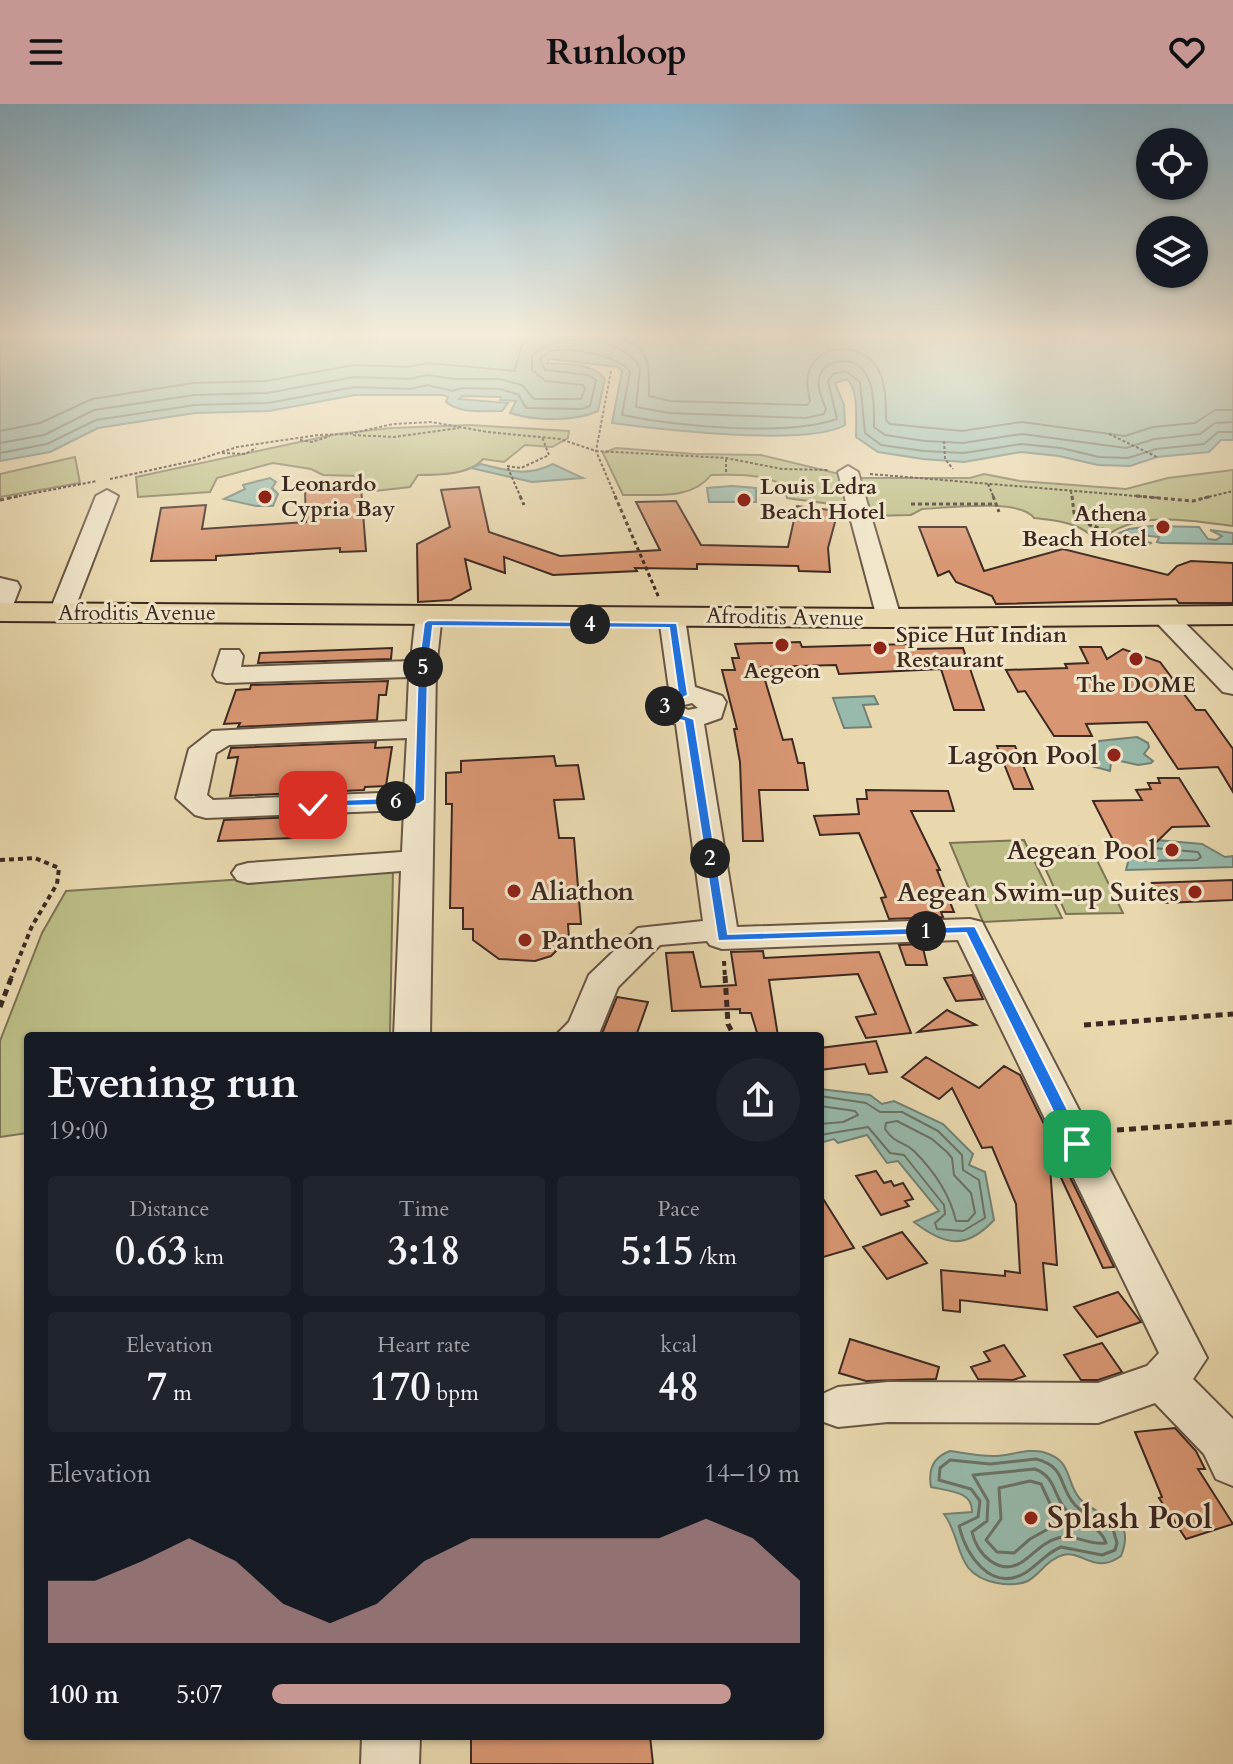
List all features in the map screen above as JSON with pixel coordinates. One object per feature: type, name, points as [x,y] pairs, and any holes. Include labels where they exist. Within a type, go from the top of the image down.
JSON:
[{"type":"main road","name":"Afroditis Avenue","points":[[1,605],[61,613],[670,621],[1170,623],[1233,615]]},
{"type":"main road","name":"Afroditis Avenue","points":[[1,605],[428,623],[889,618],[1233,624]]},
{"type":"street","points":[[848,472],[889,618]]},
{"type":"street","points":[[61,613],[107,496]]},
{"type":"street","points":[[670,621],[722,934]]},
{"type":"street","points":[[412,1032],[423,669],[428,623]]},
{"type":"street","points":[[1170,623],[1233,686]]},
{"type":"street","points":[[230,656],[226,675],[423,669]]},
{"type":"street","points":[[419,800],[206,809],[191,798],[203,749],[222,737],[421,729]]},
{"type":"street","points":[[248,873],[418,860]]},
{"type":"street","points":[[579,1032],[584,1029],[602,983],[650,935],[970,929],[1184,1358],[1163,1380],[1098,1403],[888,1402],[838,1407]]},
{"type":"street","points":[[1163,1380],[1221,1439],[1233,1464]]},
{"type":"street","points":[[390,1764],[391,1740]]},
{"type":"path","points":[[604,410],[596,451],[670,621]]},
{"type":"path","points":[[0,500],[222,453],[237,447],[349,434],[386,425],[431,422],[560,439],[596,451],[726,458],[782,469],[1193,501],[1233,491]]},
{"type":"path","points":[[349,434],[394,437],[466,428]]},
{"type":"path","points":[[1109,434],[1157,457]]},
{"type":"path","points":[[524,505],[507,466],[521,468],[549,455],[542,437]]},
{"type":"path","points":[[944,441],[945,459],[953,469]]},
{"type":"path","points":[[222,453],[243,454],[258,446]]},
{"type":"path","points":[[726,458],[726,472]]},
{"type":"path","points":[[988,484],[999,512]]},
{"type":"path","points":[[1071,491],[1074,513],[1090,525],[1105,530]]},
{"type":"path","points":[[911,504],[994,504]]},
{"type":"path","points":[[0,860],[35,858],[59,868],[57,884],[32,926],[0,1007]]},
{"type":"path","points":[[722,934],[728,1024],[732,1032]]},
{"type":"path","points":[[1084,1025],[1233,1014]]},
{"type":"path","points":[[1117,1130],[1233,1122]]},
{"type":"green space","points":[[470,425],[569,431],[568,438],[552,447],[525,445],[504,462],[483,459],[462,471],[418,475],[410,487],[375,491],[371,484],[361,483],[360,476],[323,475],[311,469],[273,463],[217,478],[210,492],[138,497],[136,477],[337,434]]},
{"type":"green space","points":[[616,448],[761,455],[844,475],[853,507],[787,498],[784,485],[739,475],[711,475],[693,489],[671,494],[623,495],[603,453]]},
{"type":"green space","points":[[75,457],[80,483],[0,497],[0,474]]},
{"type":"green space","points":[[1233,470],[1233,526],[1183,520],[1148,520],[1116,530],[1103,539],[1069,524],[1034,518],[1026,512],[999,506],[922,509],[911,515],[871,516],[860,478],[970,478],[984,474],[1020,481],[1126,489],[1168,478]]},
{"type":"green space","points":[[1024,840],[1062,918],[983,922],[950,843]]},
{"type":"green space","points":[[1090,846],[1123,913],[1066,914],[1036,848]]},
{"type":"green space","points":[[393,869],[390,1032],[24,1032],[24,1134],[0,1137],[0,1041],[42,933],[66,891]]},
{"type":"water","points":[[0,410],[272,410],[195,413],[98,428],[50,452],[0,461]]},
{"type":"water","points":[[511,410],[598,410],[566,419],[543,419],[510,413]]},
{"type":"water","points":[[614,410],[844,410],[845,425],[800,435],[767,436],[612,423]]},
{"type":"water","points":[[856,410],[1233,410],[1233,440],[1221,440],[1209,452],[1157,457],[1130,466],[1098,465],[1021,452],[964,462],[878,452],[856,437]]},
{"type":"water","points":[[481,464],[526,472],[553,464],[583,478],[532,482],[471,468]]},
{"type":"water","points":[[270,478],[276,482],[272,488],[278,494],[273,506],[256,506],[224,499],[245,489],[243,485]]},
{"type":"water","points":[[707,488],[756,488],[756,502],[709,502]]},
{"type":"water","points":[[1199,527],[1208,539],[1216,540],[1222,536],[1210,530],[1233,533],[1233,544],[1161,543],[1157,542],[1159,537],[1141,535],[1135,540],[1152,543],[1135,547],[1112,539],[1112,536],[1129,529]]},
{"type":"water","points":[[874,696],[878,704],[863,705],[871,727],[844,728],[833,698]]},
{"type":"water","name":"Lagoon Pool","points":[[1137,737],[1148,743],[1144,754],[1153,761],[1151,763],[1138,765],[1116,760],[1111,763],[1110,771],[1088,765],[1077,756],[1093,750],[1099,741]]},
{"type":"water","name":"Aegean Pool","points":[[1134,838],[1202,844],[1225,857],[1233,856],[1233,867],[1126,870]]},
{"type":"water","points":[[824,1089],[870,1095],[882,1104],[894,1101],[943,1124],[973,1154],[969,1165],[985,1172],[994,1220],[984,1230],[965,1240],[946,1240],[936,1236],[914,1222],[939,1211],[898,1161],[887,1163],[867,1135],[838,1143],[834,1139],[824,1142]]},
{"type":"water","name":"Splash Pool","points":[[950,1451],[993,1456],[1037,1451],[1060,1460],[1080,1499],[1120,1525],[1125,1542],[1121,1556],[1096,1563],[1070,1554],[1063,1555],[1021,1583],[1001,1584],[973,1573],[966,1565],[944,1514],[972,1512],[971,1505],[958,1493],[931,1487],[933,1465]]},
{"type":"building","points":[[361,487],[366,551],[340,552],[340,548],[216,556],[216,560],[151,561],[161,508],[206,505],[202,529],[306,522],[305,491]]},
{"type":"building","points":[[479,487],[489,532],[560,556],[660,550],[636,502],[676,501],[701,545],[788,547],[797,506],[838,511],[828,548],[830,572],[799,571],[798,566],[697,564],[697,569],[635,568],[637,571],[553,575],[504,557],[505,573],[465,559],[471,589],[451,600],[418,602],[417,544],[450,527],[441,490]]},
{"type":"building","points":[[919,527],[966,527],[984,571],[1063,549],[1168,575],[1177,566],[1191,561],[1233,563],[1233,603],[1179,603],[1176,599],[996,604],[992,596],[956,582],[949,571],[938,576]]},
{"type":"building","points":[[800,642],[802,647],[911,644],[912,649],[963,648],[984,710],[954,710],[941,669],[839,674],[836,665],[761,667],[783,740],[792,739],[798,763],[804,763],[808,790],[759,790],[763,841],[743,841],[740,762],[734,729],[737,729],[722,670],[735,670],[732,658],[739,658],[735,644]]},
{"type":"building","points":[[1080,647],[1101,647],[1107,659],[1123,649],[1160,662],[1196,710],[1205,710],[1233,749],[1233,792],[1218,767],[1178,769],[1147,722],[1086,724],[1092,736],[1054,736],[1025,691],[1018,692],[1006,670],[1067,668],[1065,664],[1088,663]]},
{"type":"building","points":[[392,648],[391,659],[258,663],[260,653]]},
{"type":"building","points":[[388,681],[386,695],[379,695],[377,720],[238,727],[240,723],[224,724],[236,690],[250,689],[251,685]]},
{"type":"building","points":[[376,742],[375,748],[392,747],[386,786],[365,787],[364,790],[230,796],[238,757],[228,758],[231,748]]},
{"type":"building","points":[[997,746],[1015,746],[1033,789],[1014,789]]},
{"type":"building","name":"Aliathon","points":[[554,756],[556,766],[578,765],[584,799],[554,800],[559,838],[574,838],[581,924],[568,924],[569,938],[551,956],[535,961],[499,959],[473,940],[473,929],[463,929],[463,908],[450,908],[452,804],[446,804],[446,773],[461,772],[461,761]]},
{"type":"building","points":[[1158,778],[1179,778],[1209,826],[1172,827],[1138,860],[1133,851],[1118,850],[1093,801],[1142,800],[1136,790],[1151,789],[1148,783],[1160,783]]},
{"type":"building","points":[[866,790],[948,791],[954,811],[911,811],[940,870],[937,870],[954,912],[941,912],[943,917],[889,919],[881,898],[886,897],[859,833],[820,835],[814,816],[859,814],[857,799],[867,799]]},
{"type":"building","points":[[297,817],[293,838],[218,841],[224,820]]},
{"type":"building","name":"Aegean Swim-up Suites","points":[[1233,880],[1233,900],[1164,903],[1152,883]]},
{"type":"building","points":[[922,944],[927,965],[906,965],[899,945]]},
{"type":"building","points":[[763,951],[764,958],[879,952],[911,1033],[866,1038],[856,1017],[876,1014],[858,974],[769,980],[777,1032],[757,1032],[751,1013],[740,1013],[740,1009],[672,1011],[666,953],[693,952],[701,987],[736,985],[731,952]]},
{"type":"building","points":[[972,975],[983,999],[956,1001],[944,978]]},
{"type":"building","points":[[617,997],[648,1002],[637,1032],[603,1032]]},
{"type":"building","points":[[947,1010],[976,1025],[918,1032]]},
{"type":"building","points":[[876,1041],[887,1072],[869,1074],[865,1064],[824,1069],[824,1048]]},
{"type":"building","points":[[926,1057],[979,1088],[1004,1066],[1020,1075],[1114,1267],[1103,1268],[1049,1152],[1057,1265],[1043,1263],[1047,1310],[960,1300],[960,1312],[943,1310],[941,1270],[1005,1276],[1005,1271],[1020,1273],[1016,1204],[992,1147],[982,1148],[952,1088],[939,1099],[902,1077]]},
{"type":"building","points":[[876,1171],[884,1183],[891,1181],[894,1186],[903,1183],[913,1199],[905,1201],[909,1206],[881,1215],[856,1176]]},
{"type":"building","points":[[824,1200],[854,1248],[824,1257]]},
{"type":"building","points":[[902,1232],[927,1263],[887,1279],[863,1247]]},
{"type":"building","points":[[1118,1292],[1141,1322],[1097,1337],[1074,1307]]},
{"type":"building","points":[[850,1339],[939,1367],[936,1379],[866,1381],[839,1373]]},
{"type":"building","points":[[1102,1343],[1122,1372],[1098,1380],[1081,1380],[1064,1355]]},
{"type":"building","points":[[1004,1345],[1025,1376],[1013,1380],[978,1379],[971,1367],[990,1361],[984,1352]]},
{"type":"building","points":[[1175,1428],[1196,1451],[1205,1469],[1198,1469],[1233,1524],[1186,1539],[1159,1498],[1162,1497],[1135,1432]]},
{"type":"building","points":[[471,1740],[650,1740],[653,1764],[471,1764]]},
{"type":"place","name":"Leonardo Cypria Bay","points":[[265,497]]},
{"type":"place","name":"Louis Ledra Beach Hotel","points":[[744,500]]},
{"type":"place","name":"Athena Beach Hotel","points":[[1163,527]]},
{"type":"place","name":"Aegeon","points":[[782,645]]},
{"type":"place","name":"Spice Hut Indian Restaurant","points":[[880,648]]},
{"type":"place","name":"The DOME","points":[[1136,659]]},
{"type":"place","name":"Lagoon Pool","points":[[1114,755]]},
{"type":"place","name":"Aegean Pool","points":[[1172,850]]},
{"type":"place","name":"Aliathon","points":[[514,891]]},
{"type":"place","name":"Aegean Swim-up Suites","points":[[1195,892]]},
{"type":"place","name":"Pantheon","points":[[525,940]]},
{"type":"place","name":"Splash Pool","points":[[1031,1518]]},
{"type":"route","points":[[313,805],[419,800],[423,669],[428,623],[673,625],[683,695],[670,699],[665,706],[669,713],[689,719],[722,938],[970,929],[1077,1144]]}]
